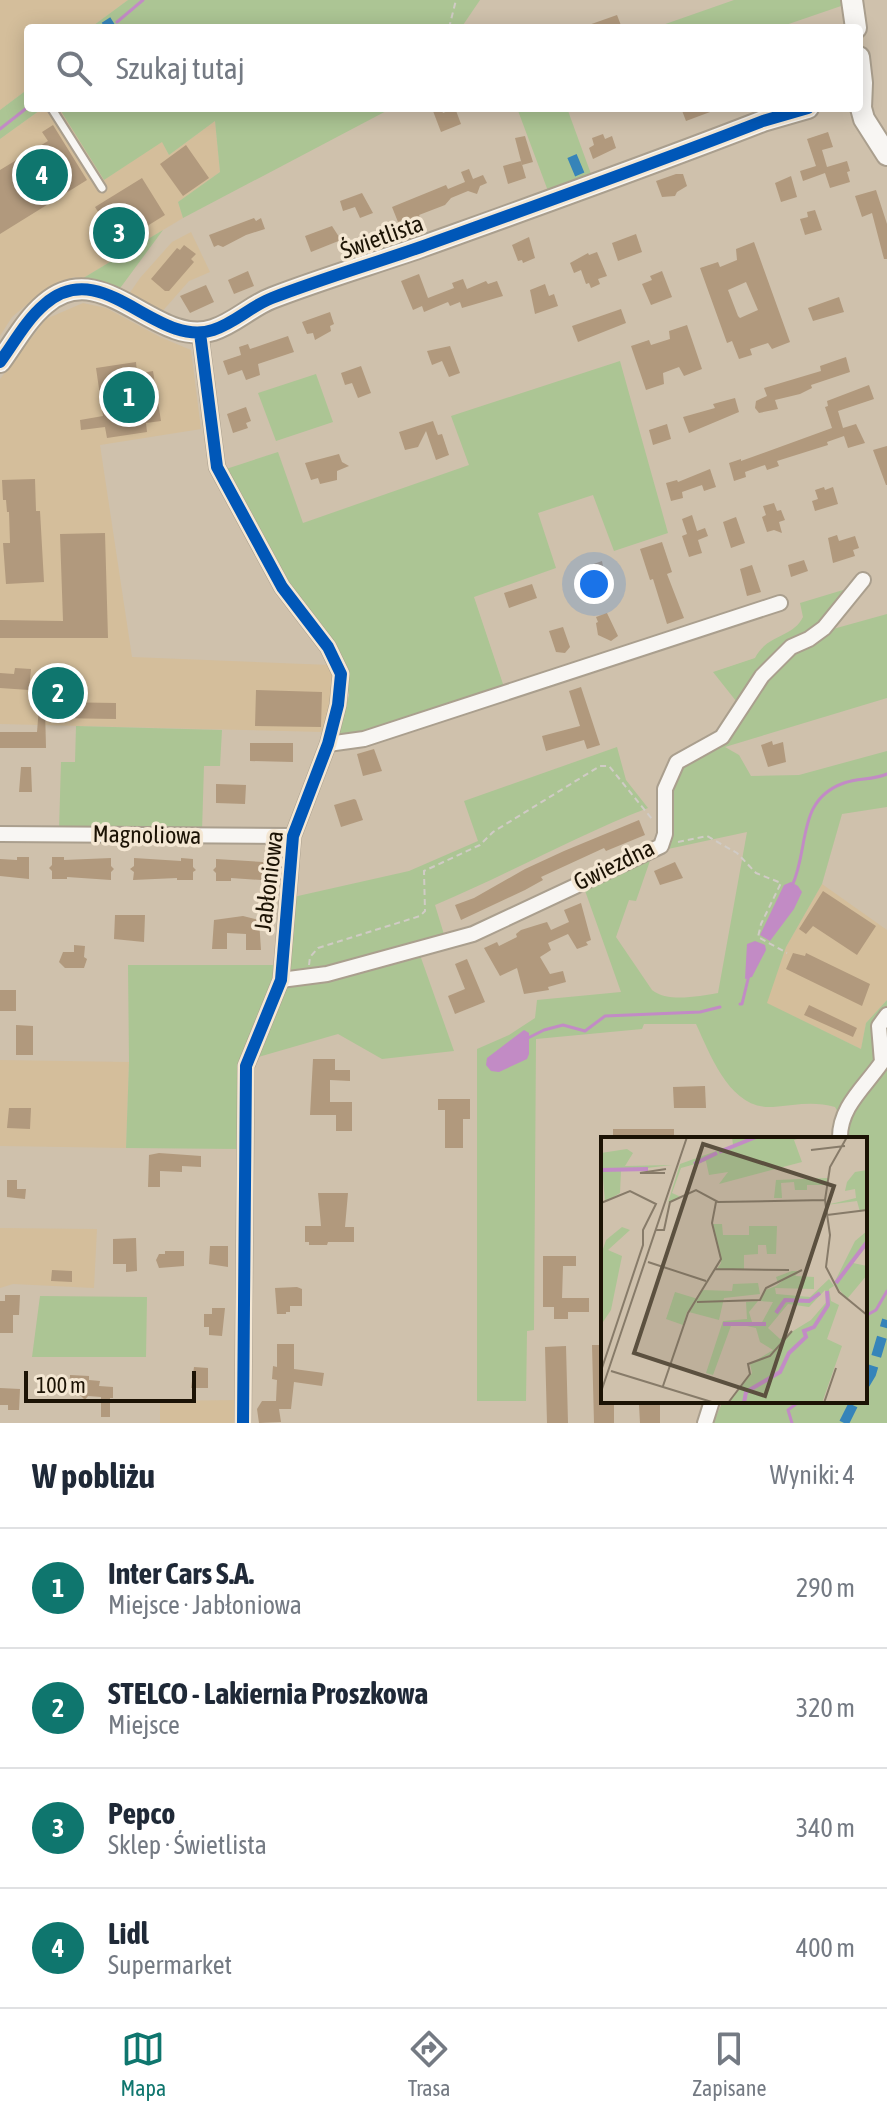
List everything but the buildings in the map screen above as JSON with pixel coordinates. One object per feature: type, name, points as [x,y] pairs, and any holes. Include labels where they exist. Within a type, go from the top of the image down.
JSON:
[{"type":"street","points":[[852,0],[855,24]]},
{"type":"street","name":"Świetlista","points":[[200,333],[225,325],[270,299],[794,112]]},
{"type":"street","points":[[862,112],[887,155]]},
{"type":"street","points":[[0,362],[44,305],[53,298],[72,292],[104,293],[175,330],[200,333]]},
{"type":"street","name":"Jabłoniowa","points":[[200,333],[217,467],[282,587],[328,647],[341,674],[338,705],[328,744],[293,836],[281,980],[246,1066],[243,1423]]},
{"type":"street","name":"Gwiezdna","points":[[281,980],[311,977],[473,934],[661,846],[665,834],[665,789],[677,762],[722,737],[762,676],[791,647],[824,628],[863,580]]},
{"type":"street","points":[[328,744],[364,739],[780,603]]},
{"type":"street","name":"Magnoliowa","points":[[0,834],[293,836]]},
{"type":"street","points":[[840,1137],[840,1123],[845,1109],[882,1062],[879,1026],[887,1015]]},
{"type":"street","points":[[705,1423],[711,1403]]},
{"type":"lane","points":[[54,112],[102,188]]},
{"type":"path","points":[[450,24],[456,0]]},
{"type":"path","points":[[311,977],[310,957],[318,948],[420,916],[425,911],[424,871],[480,845],[493,832],[600,766],[609,766],[649,813],[656,840],[661,846],[707,836],[737,853],[756,873],[781,883],[758,937],[787,953]]},
{"type":"shaded area","points":[[0,0],[128,0],[95,24],[24,24],[24,92],[0,110]]},
{"type":"shaded area","points":[[37,112],[62,112],[104,180],[162,141],[169,155],[215,121],[220,172],[178,202],[183,218],[80,280],[74,277],[43,291],[12,317],[0,336],[0,139]]},
{"type":"shaded area","points":[[191,232],[210,272],[189,281],[160,314],[129,297],[140,278],[172,242]]},
{"type":"shaded area","points":[[83,303],[106,308],[191,350],[201,429],[100,445],[132,657],[330,665],[336,687],[324,732],[0,724],[0,379],[46,319]]},
{"type":"shaded area","points":[[791,882],[802,892],[794,909],[770,941],[760,935],[784,885]]},
{"type":"shaded area","points":[[822,884],[887,930],[887,1000],[866,1023],[861,1049],[766,1003],[786,947]]},
{"type":"shaded area","points":[[755,941],[765,945],[766,950],[752,977],[745,979],[747,944]]},
{"type":"shaded area","points":[[524,1030],[529,1033],[527,1059],[499,1072],[491,1071],[486,1065],[487,1058]]},
{"type":"shaded area","points":[[0,1060],[129,1062],[126,1148],[0,1146]]},
{"type":"shaded area","points":[[0,1228],[97,1229],[94,1288],[13,1284],[0,1288]]},
{"type":"shaded area","points":[[238,1400],[238,1423],[160,1423],[160,1401]]},
{"type":"green space","points":[[128,0],[480,0],[464,24],[95,24]]},
{"type":"green space","points":[[734,0],[843,0],[844,5],[789,24],[665,24]]},
{"type":"green space","points":[[24,92],[24,112],[37,112],[0,139],[0,110]]},
{"type":"green space","points":[[62,112],[384,112],[183,218],[178,202],[220,172],[215,121],[169,155],[162,142],[104,180]]},
{"type":"green space","points":[[518,112],[568,112],[591,174],[548,191]]},
{"type":"green space","points":[[163,230],[118,291],[80,280]]},
{"type":"green space","points":[[620,361],[668,533],[614,551],[593,495],[538,513],[556,568],[474,597],[505,690],[368,734],[338,738],[349,695],[343,662],[260,539],[223,470],[278,452],[303,523],[469,465],[451,416]]},
{"type":"green space","points":[[316,374],[333,422],[276,441],[258,393]]},
{"type":"green space","points":[[853,587],[821,626],[740,706],[713,672],[755,658],[766,644],[793,629],[803,617],[800,603]]},
{"type":"green space","points":[[887,614],[887,698],[725,747],[739,755],[751,776],[799,775],[887,751],[887,807],[842,814],[822,884],[786,947],[767,1003],[861,1049],[866,1023],[887,1000],[887,1423],[713,1423],[722,1403],[867,1403],[867,1137],[845,1137],[844,1123],[835,1107],[812,1104],[758,1106],[745,1100],[724,1079],[696,1024],[644,1024],[642,1029],[536,1039],[534,1330],[527,1331],[526,1401],[477,1401],[477,1049],[509,1035],[535,1018],[537,1000],[621,992],[583,885],[652,855],[636,901],[629,900],[616,937],[652,990],[659,994],[684,998],[718,993],[747,832],[668,849],[668,808],[674,775],[689,757],[720,743],[783,657],[833,629]]},
{"type":"green space","points":[[76,726],[222,730],[220,766],[204,766],[202,831],[59,830],[61,762],[75,762]]},
{"type":"green space","points":[[617,747],[626,780],[648,808],[435,905],[446,941],[281,980],[289,898],[409,871],[478,841],[464,801]]},
{"type":"green space","points":[[420,955],[454,1051],[382,1059],[338,1034],[251,1059],[281,989]]},
{"type":"green space","points":[[128,965],[276,965],[270,992],[240,1063],[240,1149],[126,1148]]},
{"type":"green space","points":[[40,1296],[147,1297],[146,1357],[32,1357]]},
{"type":"waterway","points":[[117,22],[143,0]]},
{"type":"waterway","points":[[0,129],[24,110]]},
{"type":"waterway","points":[[792,886],[807,826],[818,801],[844,783],[887,774]]},
{"type":"waterway","points":[[740,1004],[749,975]]},
{"type":"waterway","points":[[526,1039],[563,1025],[585,1031],[605,1016],[700,1012],[720,1007]]},
{"type":"waterway","points":[[867,1315],[876,1310],[887,1291]]},
{"type":"waterway","points":[[792,1423],[788,1410],[797,1403]]},
{"type":"marked path","points":[[106,20],[108,24]]},
{"type":"marked path","points":[[572,156],[585,187]]},
{"type":"marked path","points":[[867,1381],[887,1320]]},
{"type":"marked path","points":[[844,1423],[854,1403]]},
{"type":"cycle path","points":[[0,362],[38,310],[67,292],[88,290],[109,295],[171,327],[192,332],[213,330],[264,301],[290,291],[794,112]]},
{"type":"cycle path","points":[[200,333],[217,467],[282,587],[328,647],[341,674],[338,705],[328,744],[293,836],[281,980],[246,1066],[243,1423]]},
{"type":"place","name":"Lidl","points":[[42,175]]},
{"type":"place","name":"Pepco","points":[[119,233]]},
{"type":"place","name":"Inter Cars S.A.","points":[[129,397]]},
{"type":"place","name":"STELCO - Lakiernia Proszkowa","points":[[58,693]]}]
